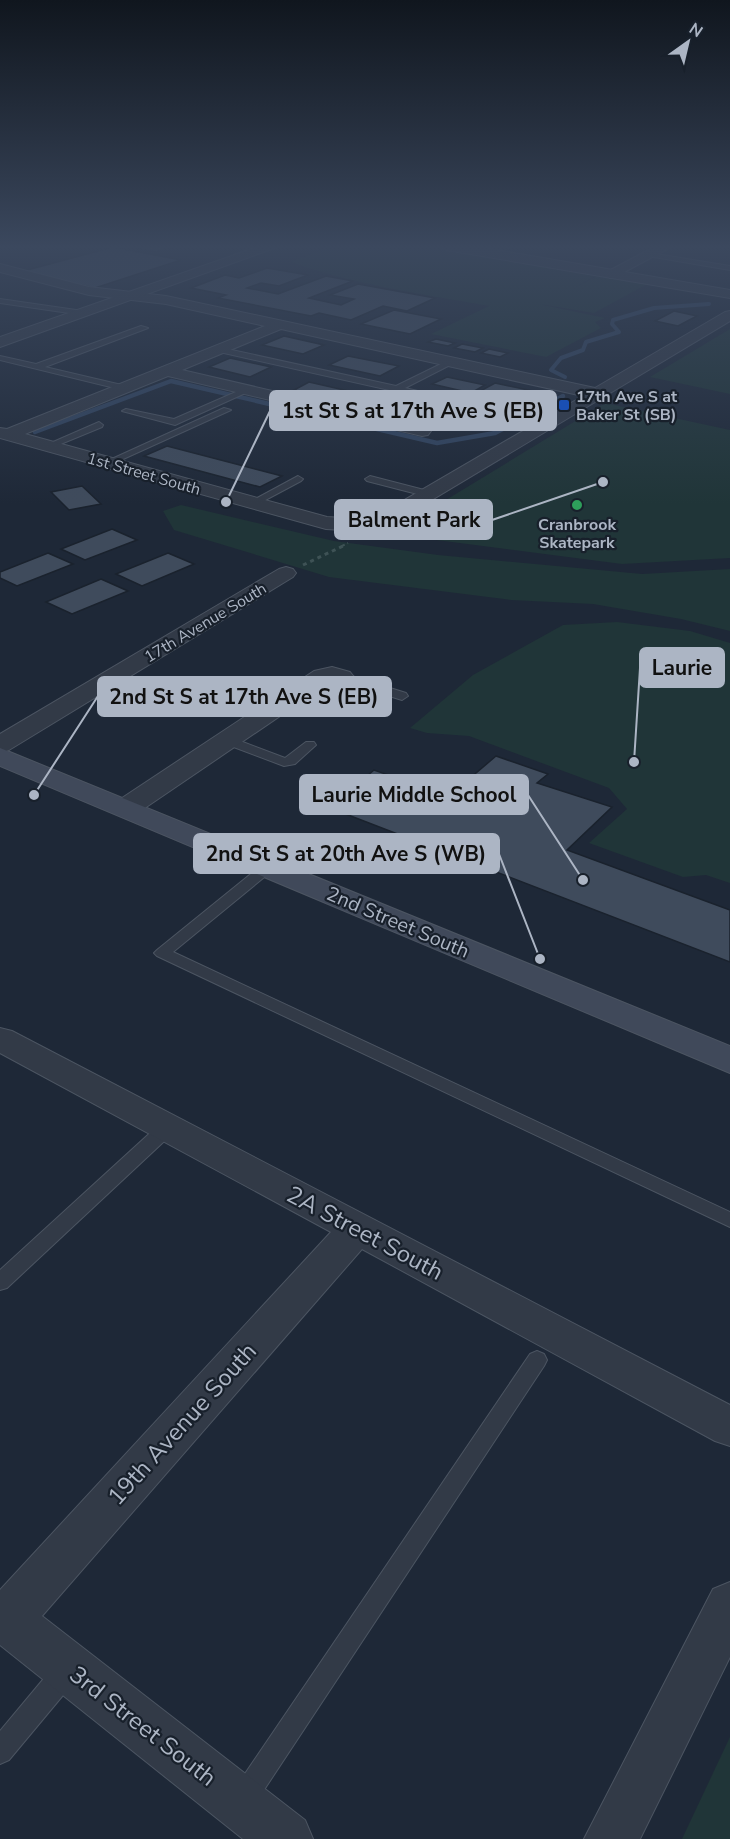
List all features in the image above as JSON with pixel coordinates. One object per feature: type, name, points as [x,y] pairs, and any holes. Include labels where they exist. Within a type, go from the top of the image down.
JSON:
[{"type":"main road","name":"2nd Street South","points":[[0,756],[730,1060]]},
{"type":"street","points":[[0,342],[29,332]]},
{"type":"street","points":[[4,434],[262,332]]},
{"type":"street","points":[[310,332],[598,394]]},
{"type":"street","points":[[429,494],[702,332]]},
{"type":"street","points":[[164,370],[422,431]]},
{"type":"street","name":"1st Street South","points":[[4,434],[326,524],[360,525],[383,520],[429,494]]},
{"type":"street","name":"17th Avenue South","points":[[0,745],[295,569]]},
{"type":"street","points":[[126,808],[322,676],[332,674],[342,677]]},
{"type":"street","name":"2A Street South","points":[[3,1045],[167,1128],[730,1427]]},
{"type":"street","name":"19th Avenue South","points":[[3,1617],[357,1229]]},
{"type":"street","points":[[611,1839],[730,1606]]},
{"type":"street","name":"3rd Street South","points":[[3,1617],[286,1839]]},
{"type":"lane","points":[[36,367],[133,332]]},
{"type":"lane","points":[[218,349],[550,423]]},
{"type":"lane","points":[[0,358],[123,388]]},
{"type":"lane","points":[[397,389],[449,362]]},
{"type":"lane","points":[[126,411],[175,422],[248,390]]},
{"type":"lane","points":[[107,463],[227,410]]},
{"type":"lane","points":[[48,446],[99,425]]},
{"type":"lane","points":[[370,478],[429,494]]},
{"type":"lane","points":[[252,503],[298,479]]},
{"type":"lane","points":[[342,677],[402,696]]},
{"type":"lane","points":[[227,740],[284,762],[310,745]]},
{"type":"lane","points":[[268,867],[162,953],[730,1220]]},
{"type":"lane","points":[[0,1282],[167,1128]]},
{"type":"lane","points":[[240,1803],[537,1360]]},
{"type":"lane","points":[[0,1751],[69,1668]]},
{"type":"path","points":[[295,569],[341,546]]},
{"type":"green space","points":[[436,332],[594,332],[546,357],[431,334]]},
{"type":"green space","points":[[725,332],[730,332],[730,394],[650,377]]},
{"type":"green space","points":[[605,403],[730,430],[730,558],[622,564],[390,534]]},
{"type":"green space","points":[[181,505],[334,541],[438,555],[642,574],[730,569],[730,631],[681,619],[593,604],[511,600],[329,577],[174,530],[163,511]]},
{"type":"green space","points":[[617,622],[690,631],[730,643],[730,883],[706,875],[683,877],[589,843],[627,809],[609,788],[469,736],[427,733],[410,728],[473,675],[563,625]]},
{"type":"green space","points":[[730,1737],[730,1839],[682,1839]]},
{"type":"building","points":[[284,336],[324,345],[303,354],[262,345]]},
{"type":"building","points":[[436,339],[455,343],[448,346],[428,342]]},
{"type":"building","points":[[462,344],[483,348],[475,352],[454,348]]},
{"type":"building","points":[[489,349],[508,353],[500,357],[481,353]]},
{"type":"building","points":[[348,356],[399,366],[380,376],[329,365]]},
{"type":"building","points":[[230,358],[271,367],[250,377],[209,367]]},
{"type":"building","points":[[447,377],[485,385],[471,393],[432,384]]},
{"type":"building","points":[[309,382],[432,410],[418,418],[294,390]]},
{"type":"building","points":[[495,383],[552,395],[532,407],[473,395]]},
{"type":"building","points":[[167,446],[282,476],[260,487],[144,456]]},
{"type":"building","points":[[82,486],[101,504],[69,510],[51,492]]},
{"type":"building","points":[[112,529],[137,540],[85,560],[61,549]]},
{"type":"building","points":[[48,553],[73,564],[17,586],[0,578],[0,572]]},
{"type":"building","points":[[168,553],[194,564],[142,586],[116,574]]},
{"type":"building","points":[[101,579],[128,591],[72,614],[46,602]]},
{"type":"building","points":[[496,756],[548,774],[537,783],[612,807],[567,850],[730,910],[730,962],[330,808],[374,770],[449,796]]},
{"type":"waterway","points":[[565,377],[551,370],[561,358],[583,350],[586,342],[619,332]]},
{"type":"waterway","points":[[35,432],[171,381],[437,443],[495,433],[520,420]]},
{"type":"waterway","points":[[530,414],[563,396]]},
{"type":"place","name":"17th Ave S at Baker St (SB)","points":[[564,405]]},
{"type":"place","name":"Balment Park","points":[[603,482]]},
{"type":"place","name":"1st St S at 17th Ave S (EB)","points":[[226,502]]},
{"type":"place","name":"Cranbrook Skatepark","points":[[577,505]]},
{"type":"place","name":"Laurie","points":[[634,762]]},
{"type":"place","name":"2nd St S at 17th Ave S (EB)","points":[[34,795]]},
{"type":"place","name":"Laurie Middle School","points":[[583,880]]},
{"type":"place","name":"2nd St S at 20th Ave S (WB)","points":[[540,959]]}]
